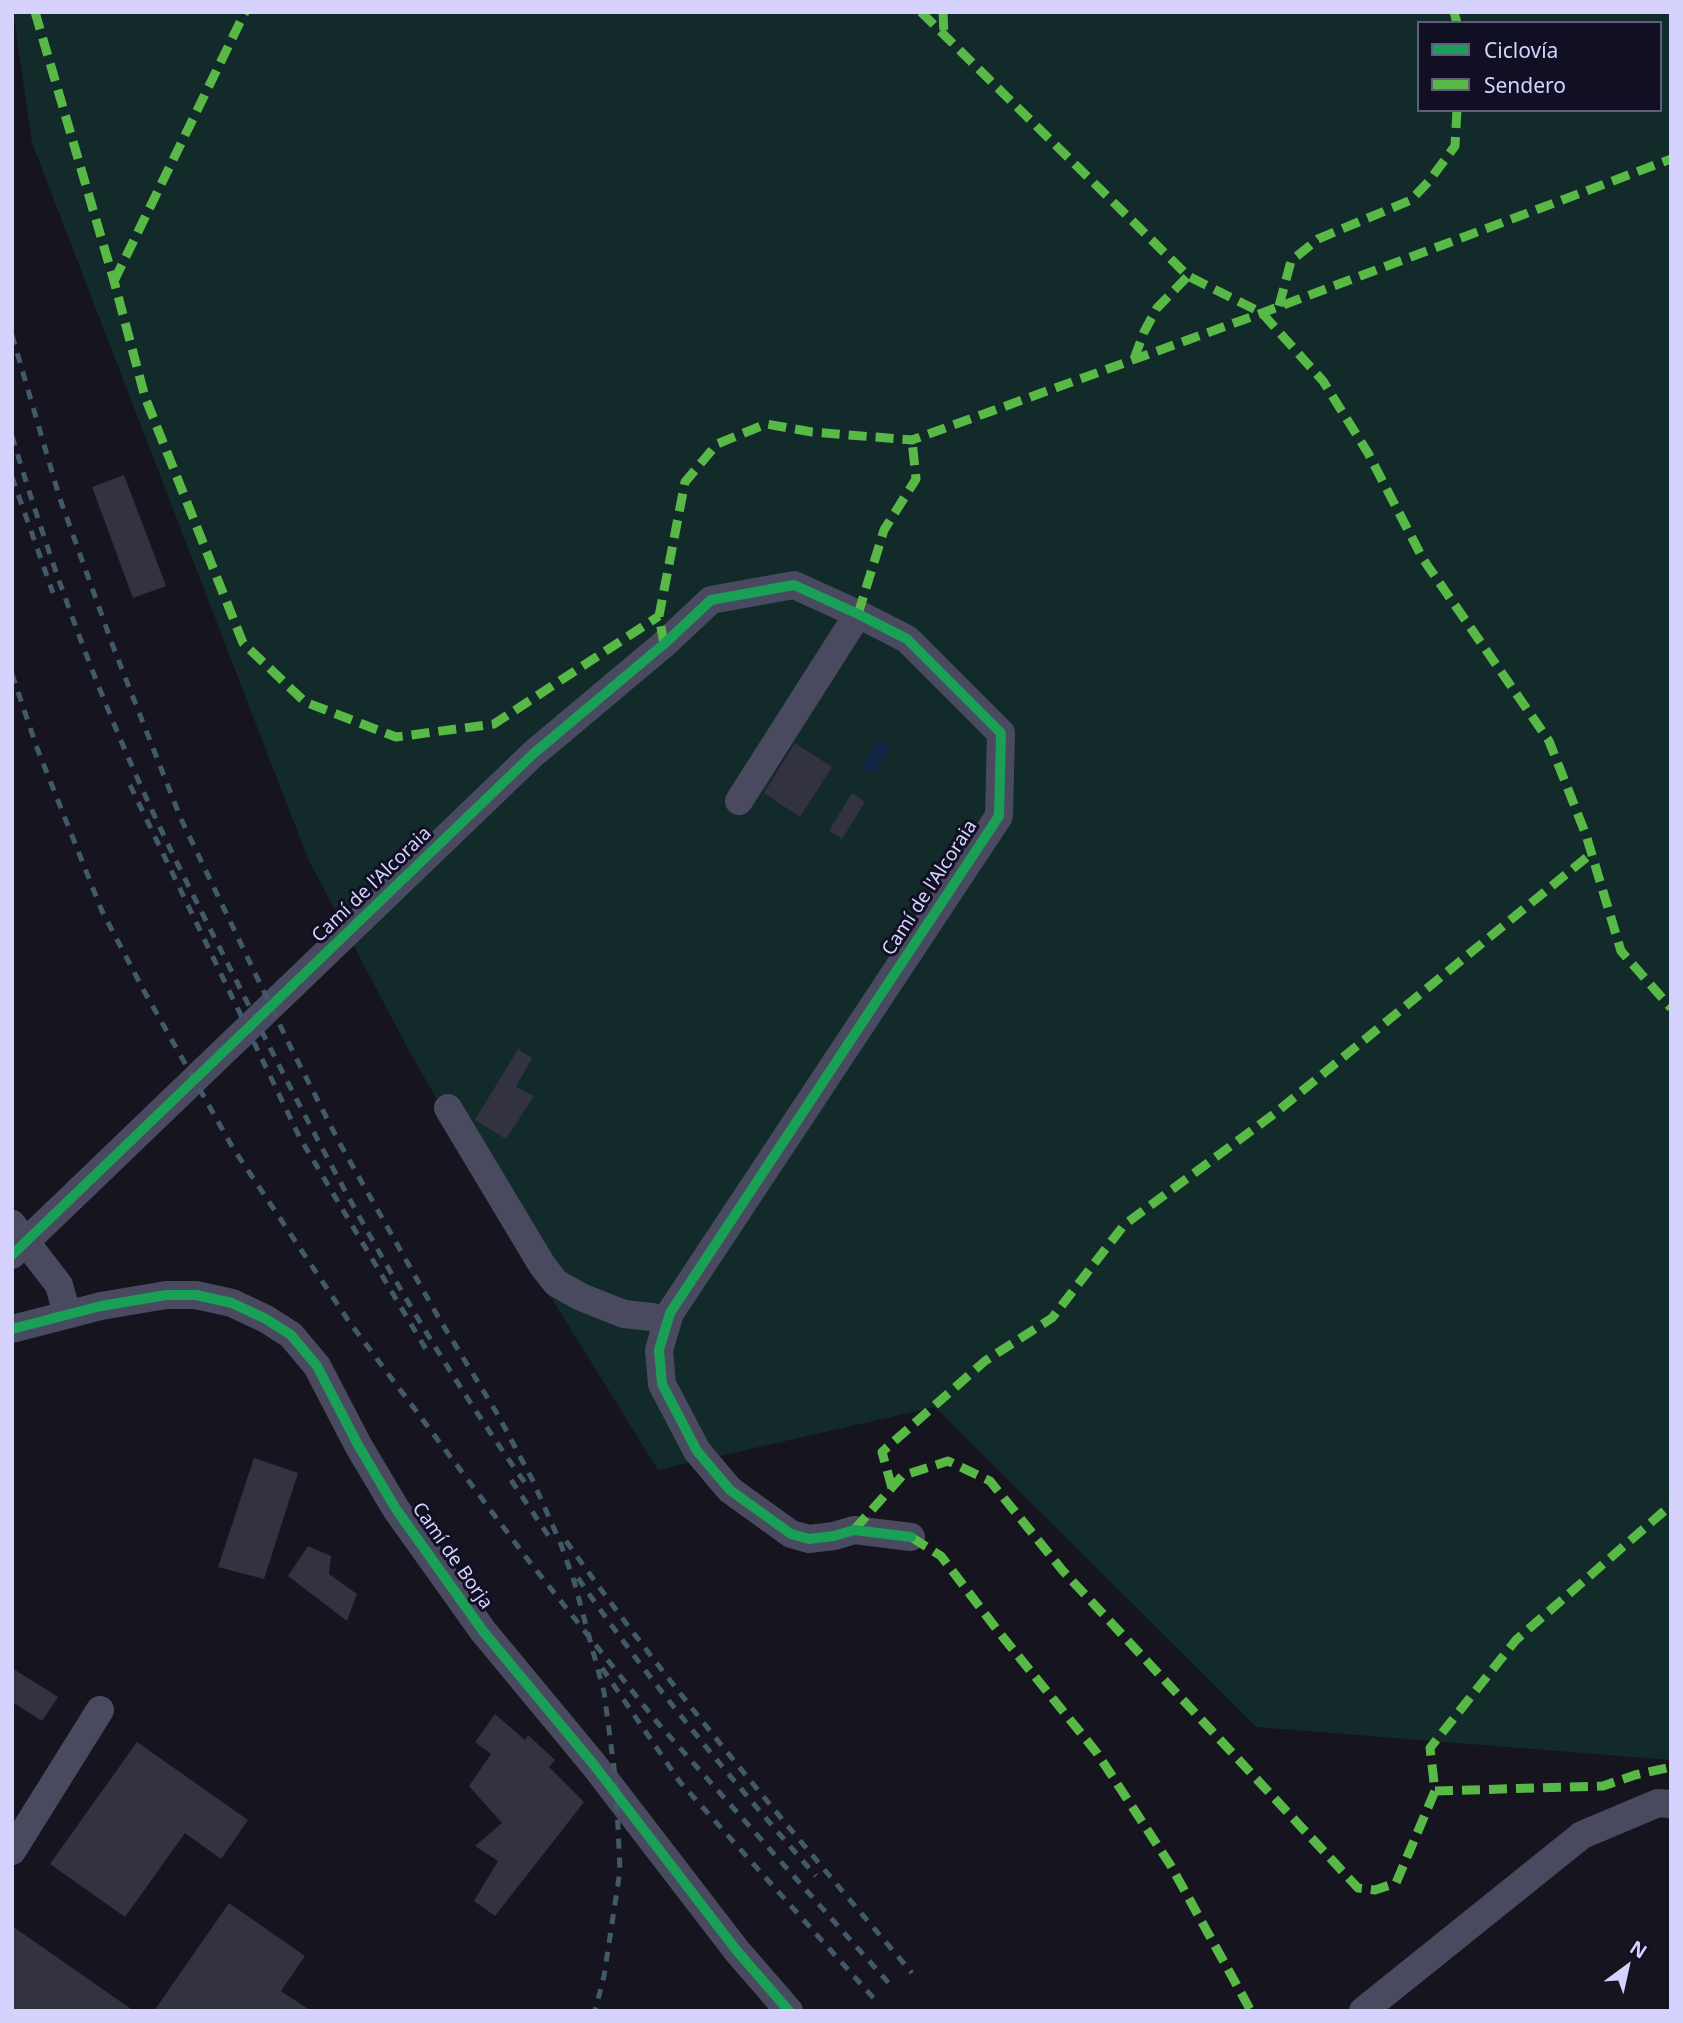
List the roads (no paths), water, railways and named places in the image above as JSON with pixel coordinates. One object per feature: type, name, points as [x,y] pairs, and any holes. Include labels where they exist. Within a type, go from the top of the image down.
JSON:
[{"type":"street","name":"Camí de l'Alcoraia","points":[[12,1255],[533,754],[664,644],[711,600],[794,585],[907,639],[1001,733],[999,816],[670,1313],[659,1350],[662,1384],[697,1451],[730,1490],[790,1534],[809,1539],[854,1530],[911,1537]]},
{"type":"street","points":[[739,801],[858,614]]},
{"type":"street","points":[[448,1108],[542,1265],[556,1283],[618,1312],[652,1317],[665,1324]]},
{"type":"street","points":[[12,1224],[59,1285],[67,1314]]},
{"type":"street","name":"Camí de Borja","points":[[12,1329],[67,1314],[166,1295],[196,1295],[232,1303],[266,1319],[291,1335],[317,1366],[358,1445],[396,1509],[483,1632],[594,1765],[737,1951],[789,2011]]},
{"type":"street","points":[[12,1851],[100,1710]]},
{"type":"street","points":[[1363,2011],[1582,1835],[1658,1803],[1671,1804]]},
{"type":"water","points":[[879,739],[891,748],[874,773],[865,772],[862,764]]},
{"type":"railway","points":[[12,335],[59,496],[114,649],[181,819],[339,1142],[440,1320],[498,1415],[532,1479],[574,1581],[604,1692],[616,1783],[620,1871],[604,1976],[595,2011]]},
{"type":"railway","points":[[12,436],[92,670],[172,853],[274,1056],[375,1245],[448,1368],[528,1487]]},
{"type":"railway","points":[[12,477],[53,593]]},
{"type":"railway","points":[[12,674],[37,748],[102,911],[233,1148],[350,1323],[525,1556],[656,1721],[894,1989]]},
{"type":"railway","points":[[130,785],[300,1138],[427,1351]]},
{"type":"railway","points":[[511,1480],[552,1541]]},
{"type":"railway","points":[[566,1541],[691,1707],[912,1973]]},
{"type":"railway","points":[[578,1578],[634,1656],[693,1731],[816,1876]]},
{"type":"railway","points":[[602,1668],[680,1782],[877,2002]]}]
